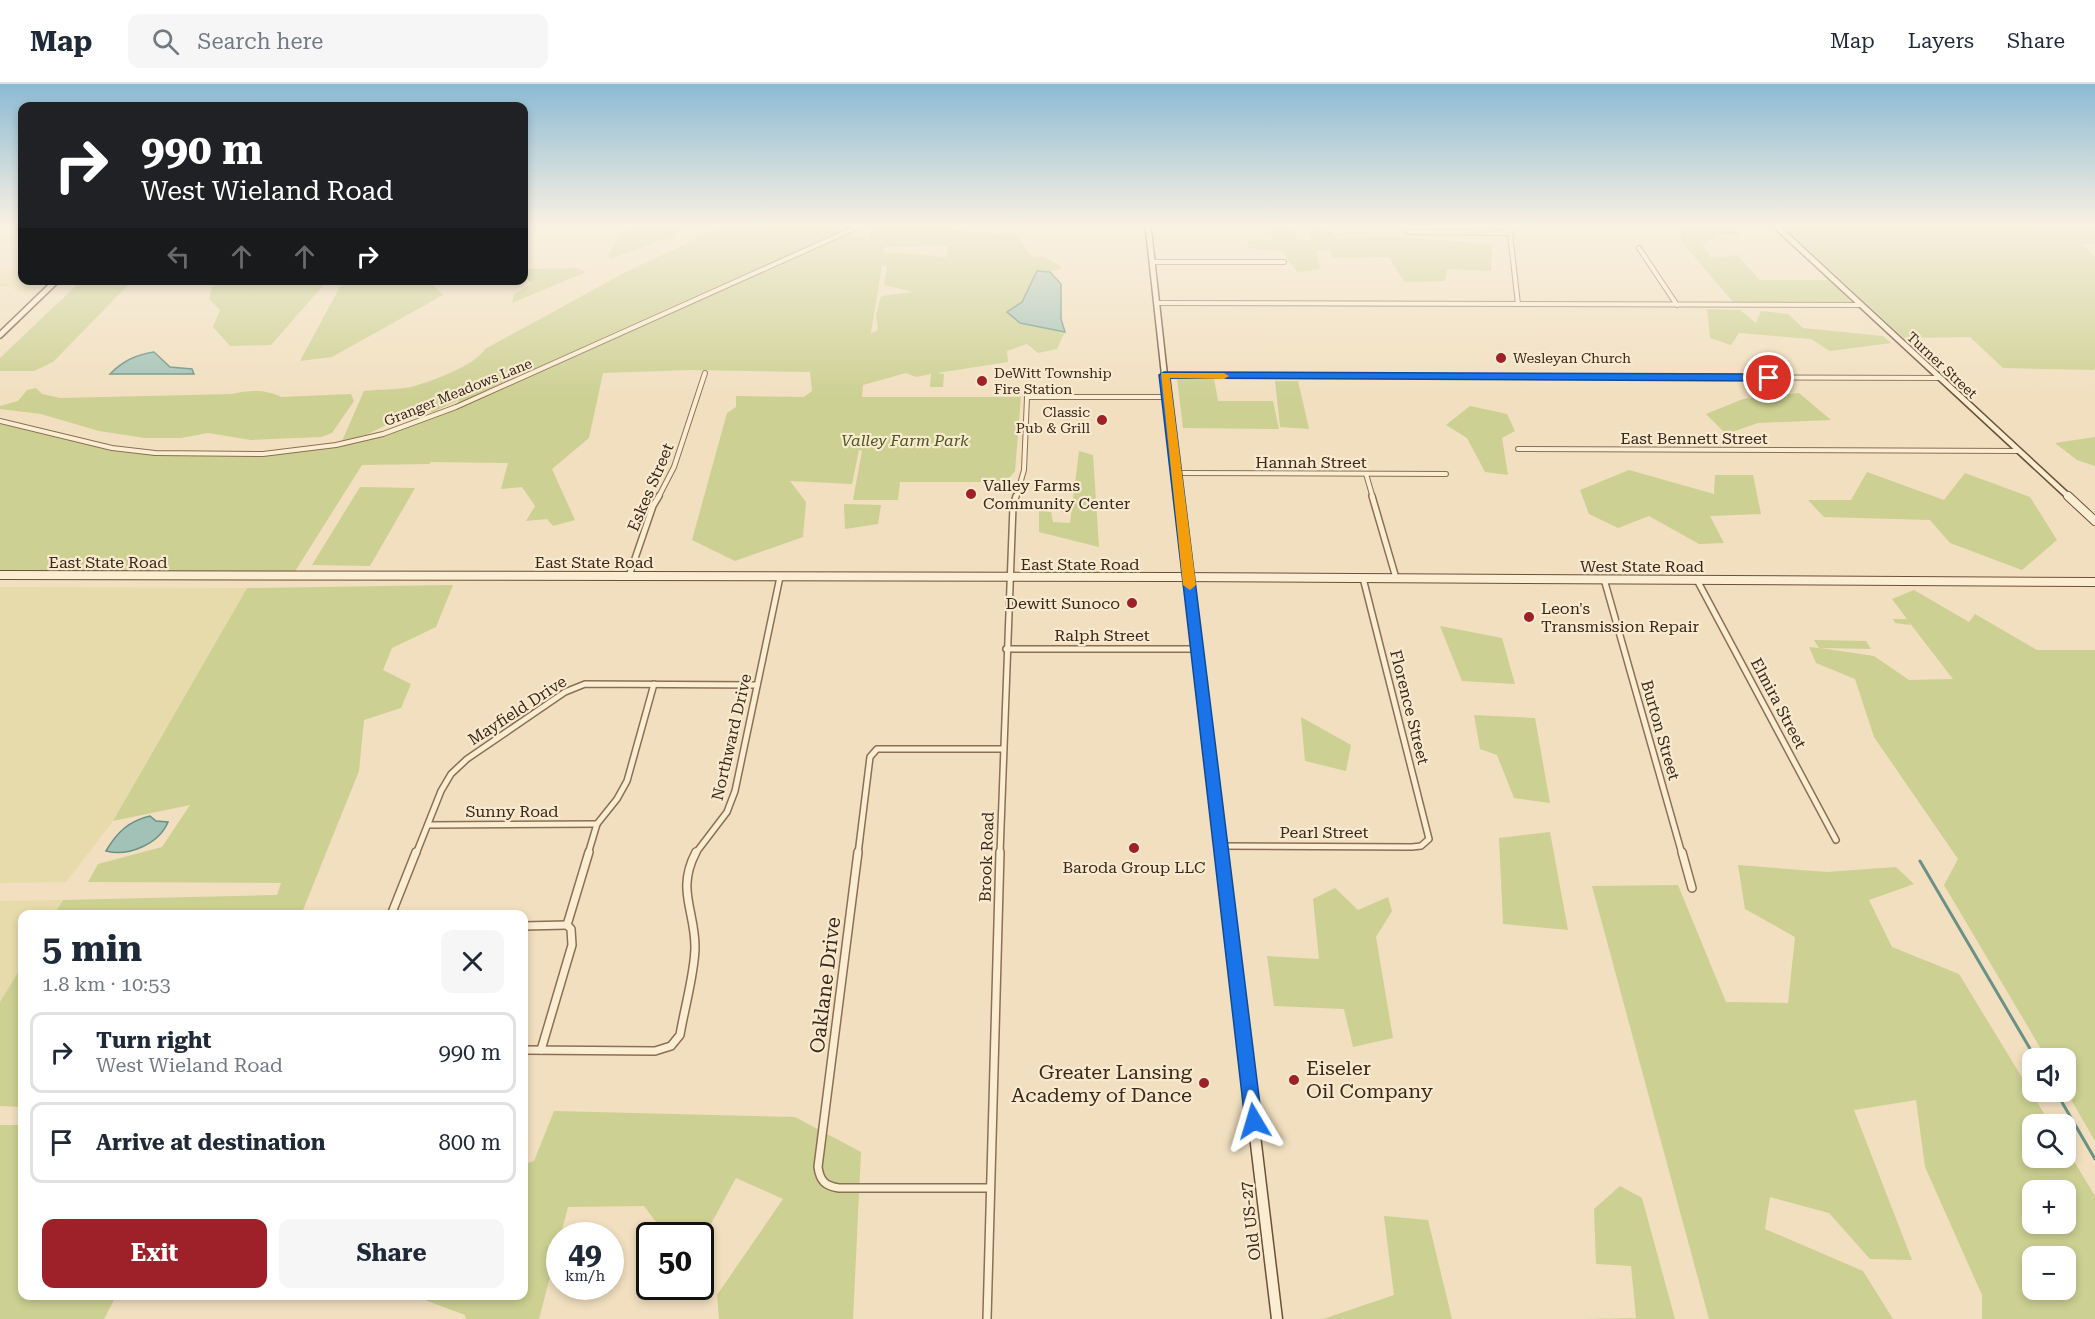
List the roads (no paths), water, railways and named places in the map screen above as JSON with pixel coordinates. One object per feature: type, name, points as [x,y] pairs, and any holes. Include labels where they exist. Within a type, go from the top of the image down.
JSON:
[{"type":"street","name":"Granger Meadows Lane","points":[[0,421],[112,448],[155,453],[263,454],[336,446],[384,434],[456,407],[733,283]]},
{"type":"street","name":"Old US-27","points":[[1155,283],[1277,1319]]},
{"type":"street","points":[[1516,283],[1518,304]]},
{"type":"street","points":[[1662,283],[1677,305]]},
{"type":"street","name":"Turner Street","points":[[1836,283],[2095,521]]},
{"type":"street","points":[[0,335],[52,285]]},
{"type":"street","points":[[1157,303],[1860,305]]},
{"type":"street","name":"Eskes Street","points":[[629,576],[653,506],[666,486],[674,467],[705,373]]},
{"type":"street","points":[[1164,375],[1939,378]]},
{"type":"street","name":"Brook Road","points":[[987,1319],[1006,649],[1013,506],[1024,470],[1027,397],[1167,397]]},
{"type":"street","name":"East Bennett Street","points":[[1518,449],[2018,451]]},
{"type":"street","name":"Hannah Street","points":[[1176,473],[1446,474]]},
{"type":"street","points":[[1366,474],[1396,578]]},
{"type":"street","name":"East State Road","points":[[0,575],[1189,578]]},
{"type":"street","name":"Northward Drive","points":[[541,1050],[655,1051],[671,1046],[680,1035],[695,948],[685,889],[687,870],[695,853],[722,821],[732,802],[780,577]]},
{"type":"street","name":"West State Road","points":[[1189,578],[2095,582]]},
{"type":"street","name":"Florence Street","points":[[1363,578],[1429,834],[1427,843]]},
{"type":"street","name":"Burton Street","points":[[1604,579],[1692,888]]},
{"type":"street","name":"Elmira Street","points":[[1697,580],[1836,840]]},
{"type":"street","name":"Ralph Street","points":[[1006,649],[1197,649]]},
{"type":"street","name":"Mayfield Drive","points":[[393,910],[446,782],[458,766],[565,692],[585,684],[757,685]]},
{"type":"street","points":[[567,926],[597,824],[627,781],[654,684]]},
{"type":"street","name":"Oaklane Drive","points":[[990,1188],[839,1188],[822,1182],[818,1167],[870,757],[878,749],[884,748],[1003,749]]},
{"type":"street","name":"Sunny Road","points":[[428,825],[597,824]]},
{"type":"street","name":"Pearl Street","points":[[1221,846],[1412,847],[1427,843]]},
{"type":"street","points":[[528,926],[567,926]]},
{"type":"street","points":[[528,1050],[541,1050],[572,945],[570,929],[567,926]]},
{"type":"water","points":[[1031,283],[1060,283],[1061,319],[1065,332],[1020,323],[1007,312],[1022,302]]},
{"type":"water","points":[[154,352],[170,367],[192,369],[194,374],[110,374],[130,359]]},
{"type":"water","points":[[150,816],[156,821],[168,822],[158,837],[133,850],[106,851],[124,828]]},
{"type":"waterway","points":[[1920,861],[2030,1048]]},
{"type":"waterway","points":[[2062,1102],[2095,1159]]},
{"type":"place","name":"Wesleyan Church","points":[[1501,358]]},
{"type":"place","name":"DeWitt Township Fire Station","points":[[982,381]]},
{"type":"place","name":"Classic Pub & Grill","points":[[1102,420]]},
{"type":"place","name":"Valley Farms Community Center","points":[[971,494]]},
{"type":"place","name":"Dewitt Sunoco","points":[[1132,603]]},
{"type":"place","name":"Leon's Transmission Repair","points":[[1529,617]]},
{"type":"place","name":"Baroda Group LLC","points":[[1134,848]]},
{"type":"place","name":"Eiseler Oil Company","points":[[1294,1080]]},
{"type":"place","name":"Greater Lansing Academy of Dance","points":[[1204,1083]]},
{"type":"park label","name":"Valley Farm Park","points":[[905,440]]}]
